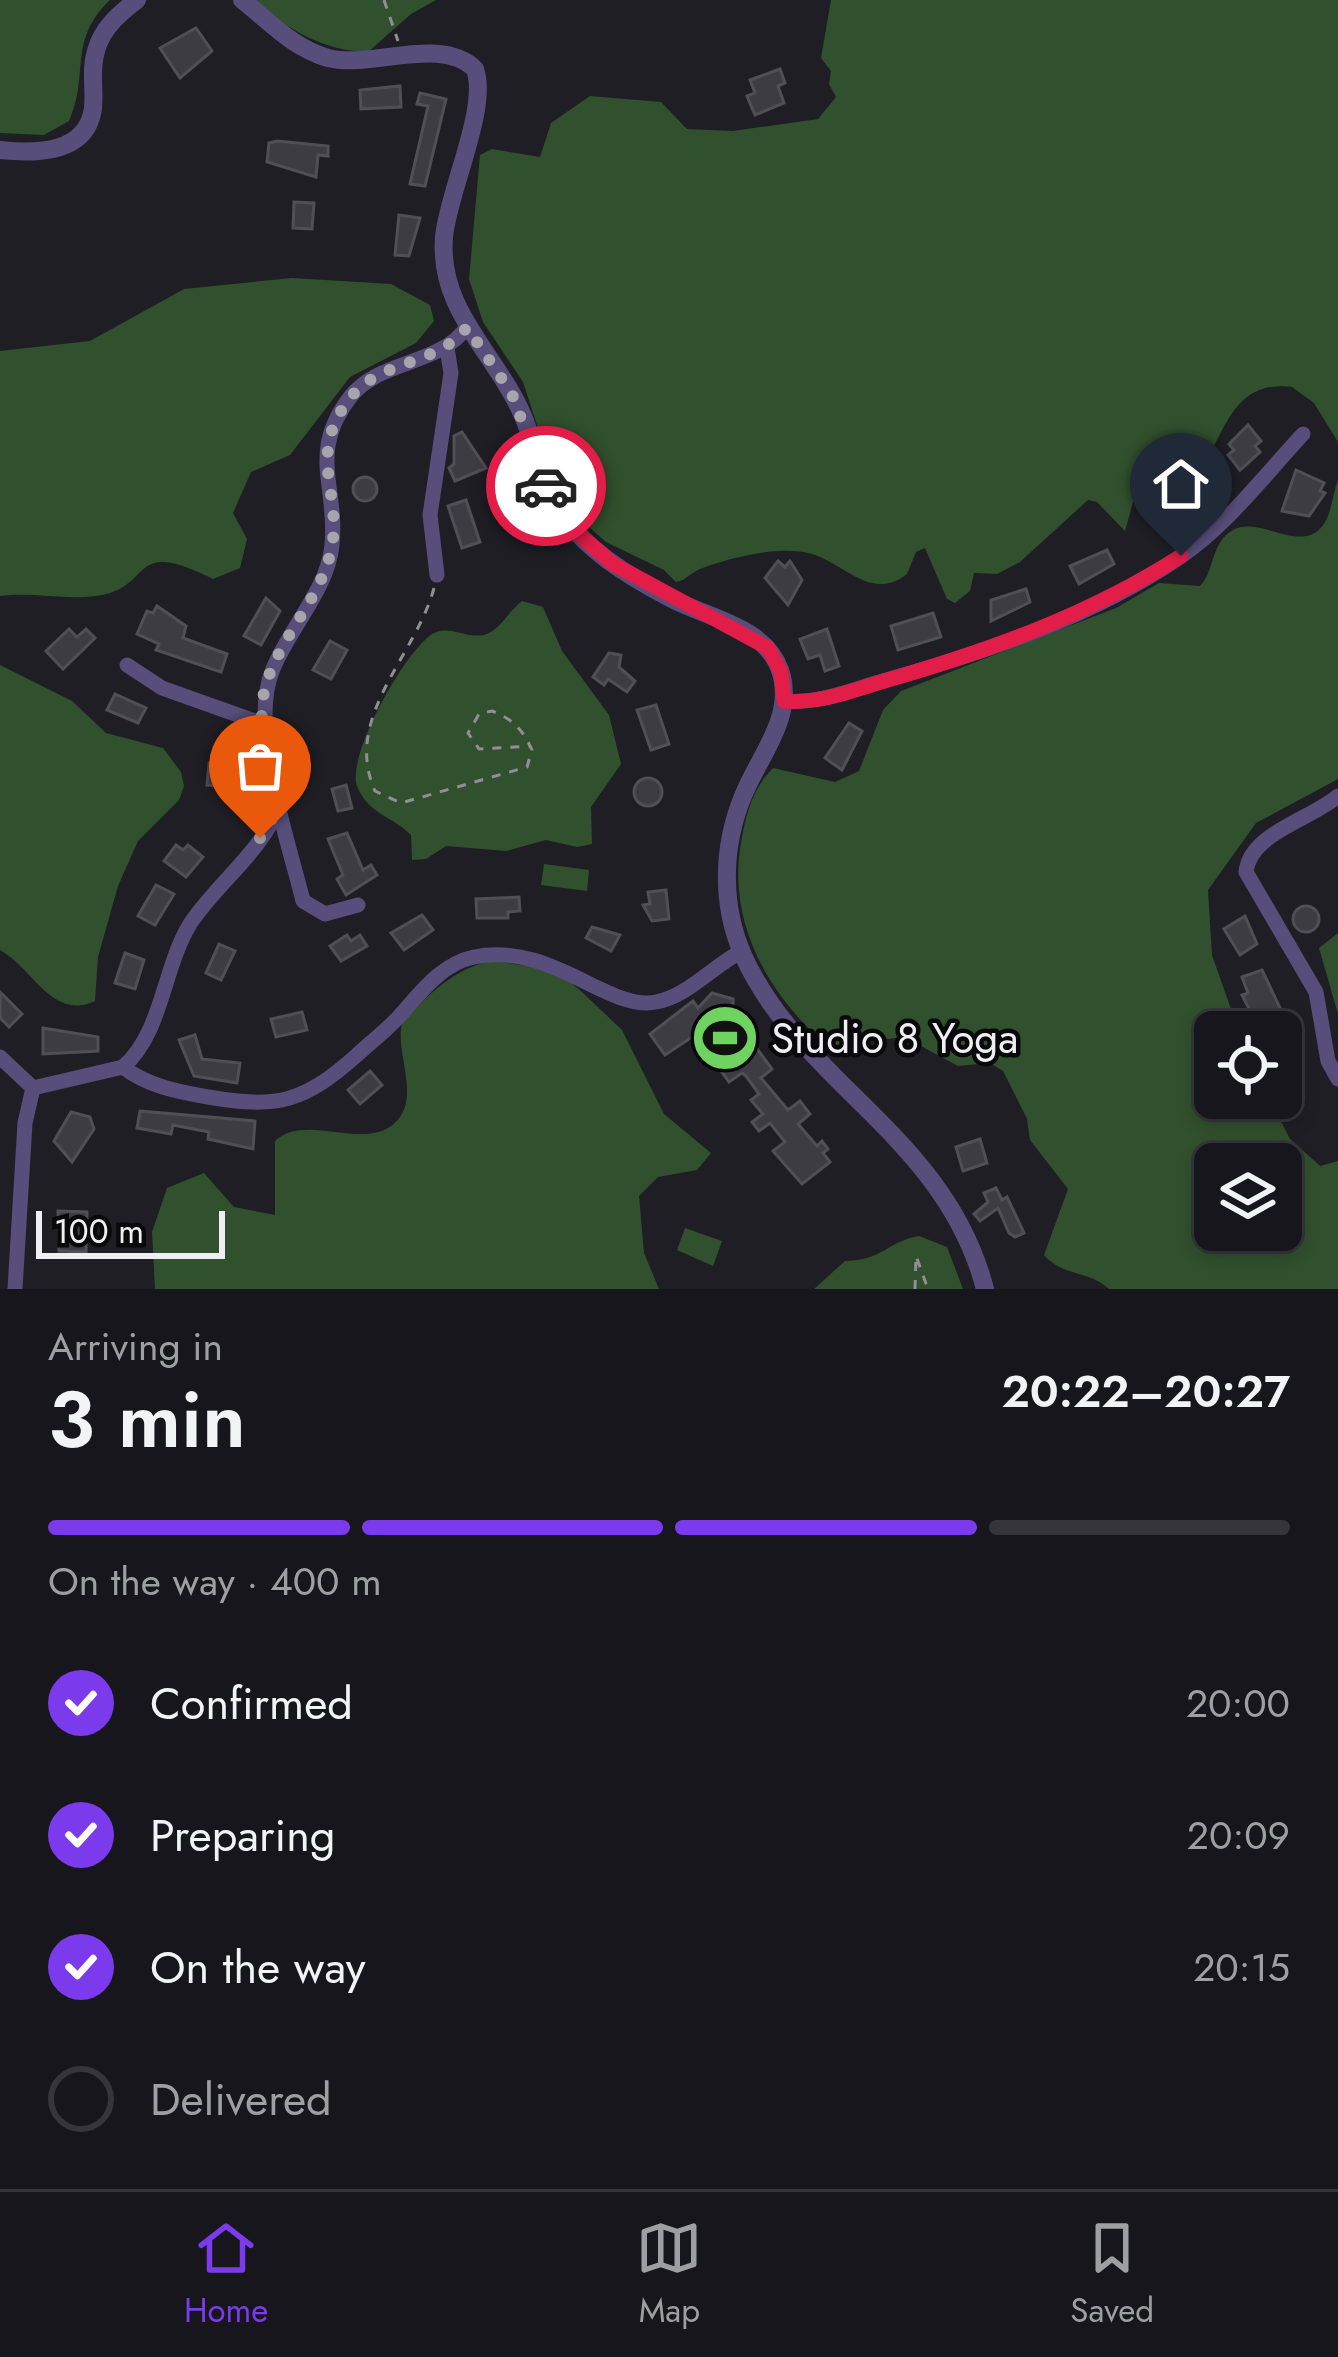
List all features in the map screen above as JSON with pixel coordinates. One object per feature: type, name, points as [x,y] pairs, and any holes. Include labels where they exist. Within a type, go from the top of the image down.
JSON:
[{"type":"street","points":[[0,150],[52,150],[78,138],[92,116],[96,48],[112,21],[137,0]]},
{"type":"street","points":[[242,0],[292,41],[323,56],[354,62],[447,55],[475,69],[478,98],[444,236],[448,284],[467,327],[512,394],[550,495],[574,530],[636,580],[756,638],[776,658],[784,701],[742,797],[729,843],[727,888],[742,951],[783,1019],[877,1114],[938,1189],[968,1239],[985,1289]]},
{"type":"street","points":[[358,905],[337,914],[308,908],[263,724],[271,673],[330,557],[324,459],[334,427],[366,383],[447,348],[467,327]]},
{"type":"street","points":[[437,575],[430,515],[451,374],[447,348]]},
{"type":"street","points":[[784,701],[818,699],[932,667],[1030,633],[1125,590],[1200,542],[1304,434]]},
{"type":"street","points":[[127,665],[189,700],[263,724]]},
{"type":"street","points":[[1338,796],[1308,819],[1260,843],[1246,872],[1316,992],[1328,1061],[1338,1079]]},
{"type":"street","points":[[33,1088],[124,1067],[145,1041],[164,977],[191,924],[280,805]]},
{"type":"street","points":[[124,1067],[145,1080],[193,1094],[289,1101],[322,1084],[394,1022],[434,979],[466,959],[530,958],[644,1004],[676,994],[742,951]]},
{"type":"street","points":[[0,1057],[33,1088]]},
{"type":"street","points":[[15,1289],[25,1123],[33,1088]]},
{"type":"path","points":[[384,0],[392,31]]},
{"type":"path","points":[[437,575],[419,626],[369,725],[364,754],[375,790],[401,802],[457,783],[517,772],[532,760],[530,746],[521,730],[492,711],[470,723],[470,742],[479,749],[530,746]]},
{"type":"path","points":[[915,1289],[918,1256],[928,1289]]},
{"type":"green space","points":[[0,0],[110,0],[88,30],[69,121],[44,135],[0,133]]},
{"type":"green space","points":[[256,0],[436,0],[411,14],[368,52],[307,37]]},
{"type":"green space","points":[[831,0],[1338,0],[1338,442],[1314,403],[1292,387],[1269,387],[1252,394],[1228,419],[1212,450],[1193,472],[1138,484],[1125,531],[1097,502],[1088,500],[1020,562],[997,574],[974,573],[970,591],[955,603],[947,599],[925,548],[916,552],[907,574],[882,584],[870,583],[812,554],[785,551],[726,560],[676,582],[664,570],[606,542],[574,514],[550,465],[523,382],[483,322],[469,279],[480,155],[492,149],[540,157],[551,123],[590,96],[661,102],[687,129],[733,131],[818,119],[836,97],[829,84],[831,71],[821,58]]},
{"type":"green space","points":[[292,278],[391,284],[430,305],[434,321],[416,343],[350,377],[290,455],[251,472],[233,513],[247,539],[240,568],[213,579],[185,567],[154,563],[127,584],[95,596],[0,596],[0,351],[90,341],[184,289]]},
{"type":"green space","points":[[1338,479],[1338,779],[1256,823],[1208,890],[1212,955],[1232,1011],[1194,1011],[1194,1119],[1280,1119],[1294,1143],[1194,1143],[1194,1251],[1302,1251],[1302,1150],[1320,1166],[1338,1161],[1338,1289],[1109,1289],[1059,1267],[1044,1255],[1068,1189],[1030,1140],[1027,1119],[1003,1071],[990,1063],[958,1066],[904,1037],[827,1046],[787,1004],[757,955],[740,901],[738,873],[748,812],[773,768],[835,782],[859,771],[883,710],[901,691],[1116,608],[1159,583],[1200,586],[1220,542],[1233,530],[1245,527],[1309,535],[1328,516]]},
{"type":"green space","points":[[522,601],[543,607],[562,651],[609,715],[621,764],[591,807],[592,844],[577,847],[546,840],[506,851],[446,846],[426,859],[412,860],[411,835],[374,809],[357,786],[360,752],[369,729],[394,680],[422,643],[447,630],[475,636],[489,633]]},
{"type":"green space","points":[[0,665],[72,701],[106,733],[163,748],[181,772],[184,786],[179,800],[138,841],[118,886],[98,957],[95,1001],[80,1005],[55,998],[0,950]]},
{"type":"green space","points":[[544,864],[589,870],[587,891],[541,885]]},
{"type":"green space","points":[[1338,933],[1338,1014],[1319,948]]},
{"type":"green space","points":[[495,961],[557,971],[582,992],[622,1030],[664,1114],[711,1153],[697,1170],[658,1177],[639,1196],[644,1253],[659,1289],[155,1289],[152,1232],[167,1188],[204,1173],[234,1207],[275,1215],[275,1141],[304,1130],[356,1134],[388,1128],[400,1117],[407,1095],[402,1023],[456,975]]},
{"type":"green space","points":[[685,1228],[722,1241],[713,1266],[677,1250]]},
{"type":"green space","points":[[919,1236],[947,1247],[963,1289],[814,1289],[845,1261],[868,1258]]},
{"type":"building","points":[[196,28],[212,51],[180,78],[160,48]]},
{"type":"building","points":[[780,69],[785,83],[778,86],[784,103],[755,115],[747,96],[755,93],[750,80]]},
{"type":"building","points":[[400,86],[401,107],[361,109],[360,90]]},
{"type":"building","points":[[420,93],[446,99],[425,186],[410,184],[428,106],[417,104]]},
{"type":"building","points":[[269,143],[328,146],[328,156],[318,155],[316,177],[267,162]]},
{"type":"building","points":[[294,202],[314,203],[312,229],[293,228]]},
{"type":"building","points":[[399,215],[420,218],[409,256],[395,255]]},
{"type":"building","points":[[1248,425],[1261,441],[1255,446],[1260,452],[1240,470],[1228,455],[1234,450],[1229,444]]},
{"type":"building","points":[[462,432],[486,468],[455,481],[449,468],[454,464],[454,436]]},
{"type":"building","points":[[1296,470],[1324,483],[1320,491],[1325,493],[1309,516],[1282,511]]},
{"type":"building","points":[[365,477],[374,480],[374,498],[365,501],[356,498],[353,489],[356,480]]},
{"type":"building","points":[[1174,497],[1186,519],[1178,524],[1182,530],[1169,538],[1155,514]]},
{"type":"building","points":[[466,500],[480,542],[462,548],[448,506]]},
{"type":"building","points":[[1107,550],[1114,564],[1079,584],[1070,566]]},
{"type":"building","points":[[778,561],[785,567],[790,561],[802,580],[788,605],[765,578]]},
{"type":"building","points":[[1026,589],[1030,602],[991,621],[991,600]]},
{"type":"building","points":[[266,598],[280,611],[261,645],[244,636]]},
{"type":"building","points":[[157,606],[186,626],[183,638],[227,654],[221,672],[156,650],[159,644],[137,634],[147,611],[153,613]]},
{"type":"building","points":[[933,613],[941,637],[898,650],[891,626]]},
{"type":"building","points":[[69,629],[77,637],[86,629],[95,638],[63,669],[46,651]]},
{"type":"building","points":[[827,629],[839,666],[825,671],[820,655],[808,659],[800,639]]},
{"type":"building","points":[[330,641],[347,650],[331,679],[313,670]]},
{"type":"building","points":[[609,653],[621,655],[619,667],[635,681],[627,692],[608,679],[604,685],[593,677]]},
{"type":"building","points":[[115,694],[146,708],[138,723],[107,710]]},
{"type":"building","points":[[656,705],[669,744],[651,750],[637,710]]},
{"type":"building","points":[[849,723],[862,731],[842,770],[825,758]]},
{"type":"building","points":[[225,751],[240,752],[237,787],[207,785],[209,763],[224,764]]},
{"type":"building","points":[[648,778],[658,782],[662,792],[658,802],[648,806],[638,802],[634,792],[638,782]]},
{"type":"building","points":[[346,785],[352,808],[338,811],[332,789]]},
{"type":"building","points":[[347,833],[363,870],[371,865],[377,875],[346,895],[337,879],[343,875],[328,839]]},
{"type":"building","points":[[176,845],[183,850],[188,845],[203,857],[186,877],[164,861]]},
{"type":"building","points":[[156,885],[174,894],[155,925],[138,916]]},
{"type":"building","points":[[666,890],[669,919],[652,921],[643,905],[650,904],[648,892]]},
{"type":"building","points":[[519,897],[520,911],[508,912],[508,918],[477,918],[476,899]]},
{"type":"building","points":[[1306,906],[1319,919],[1306,932],[1293,919]]},
{"type":"building","points":[[422,915],[433,930],[404,950],[391,933]]},
{"type":"building","points":[[1245,916],[1257,944],[1240,955],[1224,929]]},
{"type":"building","points":[[592,927],[620,935],[611,951],[586,938]]},
{"type":"building","points":[[347,935],[351,941],[360,935],[367,946],[341,961],[330,946]]},
{"type":"building","points":[[219,944],[235,951],[221,980],[206,973]]},
{"type":"building","points":[[125,953],[144,960],[135,989],[115,983]]},
{"type":"building","points":[[1262,970],[1281,1010],[1250,1011],[1242,995],[1248,993],[1242,977]]},
{"type":"building","points":[[0,992],[22,1014],[9,1027],[0,1018]]},
{"type":"building","points":[[712,993],[733,999],[733,1016],[772,1069],[761,1078],[788,1110],[800,1101],[810,1114],[798,1124],[817,1146],[822,1141],[828,1149],[823,1153],[830,1162],[802,1184],[773,1151],[785,1142],[770,1123],[759,1131],[752,1122],[763,1114],[751,1100],[759,1094],[746,1076],[742,1073],[729,1082],[695,1035],[665,1055],[650,1034],[693,1001],[698,1008]]},
{"type":"building","points":[[302,1012],[307,1030],[276,1037],[271,1019]]},
{"type":"building","points":[[43,1028],[98,1037],[98,1051],[43,1054]]},
{"type":"building","points":[[195,1035],[202,1059],[240,1063],[237,1083],[194,1076],[179,1040]]},
{"type":"building","points":[[370,1071],[382,1085],[360,1104],[348,1090]]},
{"type":"building","points":[[140,1111],[255,1121],[253,1149],[208,1139],[209,1132],[173,1125],[171,1134],[137,1128]]},
{"type":"building","points":[[71,1112],[90,1117],[94,1129],[72,1162],[54,1141]]},
{"type":"building","points":[[980,1139],[987,1163],[963,1171],[956,1147]]},
{"type":"building","points":[[996,1188],[1002,1200],[1007,1197],[1024,1233],[1015,1237],[1009,1233],[998,1208],[980,1221],[974,1214],[988,1202],[984,1193]]},
{"type":"building","points":[[58,1211],[87,1212],[86,1252],[59,1251]]},
{"type":"way so far","points":[[260,838],[280,805],[262,702],[280,652],[330,557],[324,451],[352,396],[377,376],[447,348],[467,327],[523,415],[546,486]]},
{"type":"place","name":"Studio 8 Yoga","points":[[725,1038]]},
{"type":"route","points":[[546,486],[574,530],[613,564],[768,648],[781,672],[784,701],[835,695],[1030,633],[1138,583],[1181,556]]}]
